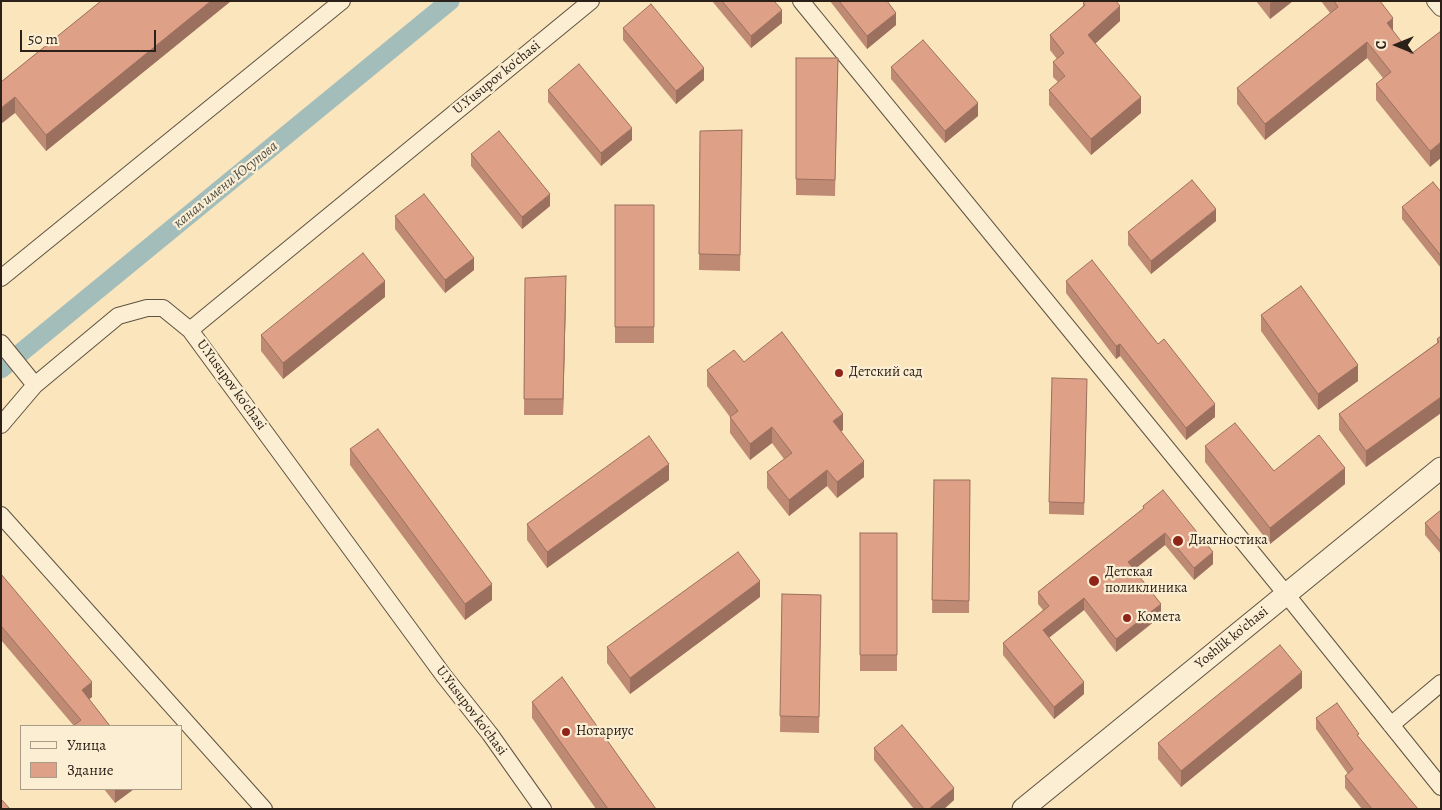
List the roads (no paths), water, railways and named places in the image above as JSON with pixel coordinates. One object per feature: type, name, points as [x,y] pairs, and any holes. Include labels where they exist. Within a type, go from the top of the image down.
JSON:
[{"type":"street","points":[[1,278],[342,1]]},
{"type":"street","name":"U.Yusupov ko'chasi","points":[[543,809],[490,734],[444,676],[190,330],[590,1]]},
{"type":"street","points":[[800,1],[1286,594],[1441,787]]},
{"type":"street","points":[[1435,1],[1441,8]]},
{"type":"street","points":[[1,425],[29,379],[118,316],[148,308],[163,308],[190,330]]},
{"type":"street","points":[[1,343],[29,379]]},
{"type":"street","name":"Yoshlik ko'chasi","points":[[1023,809],[1441,468]]},
{"type":"street","points":[[1,515],[264,809]]},
{"type":"street","points":[[1392,725],[1441,683]]},
{"type":"waterway","name":"канал имени Юсупова","points":[[1,369],[450,1]]},
{"type":"place","name":"Детский сад","points":[[839,373]]},
{"type":"place","name":"Диагностика","points":[[1178,541]]},
{"type":"place","name":"Детская поликлиника","points":[[1094,581]]},
{"type":"place","name":"Комета","points":[[1127,618]]},
{"type":"place","name":"Нотариус","points":[[566,732]]}]
